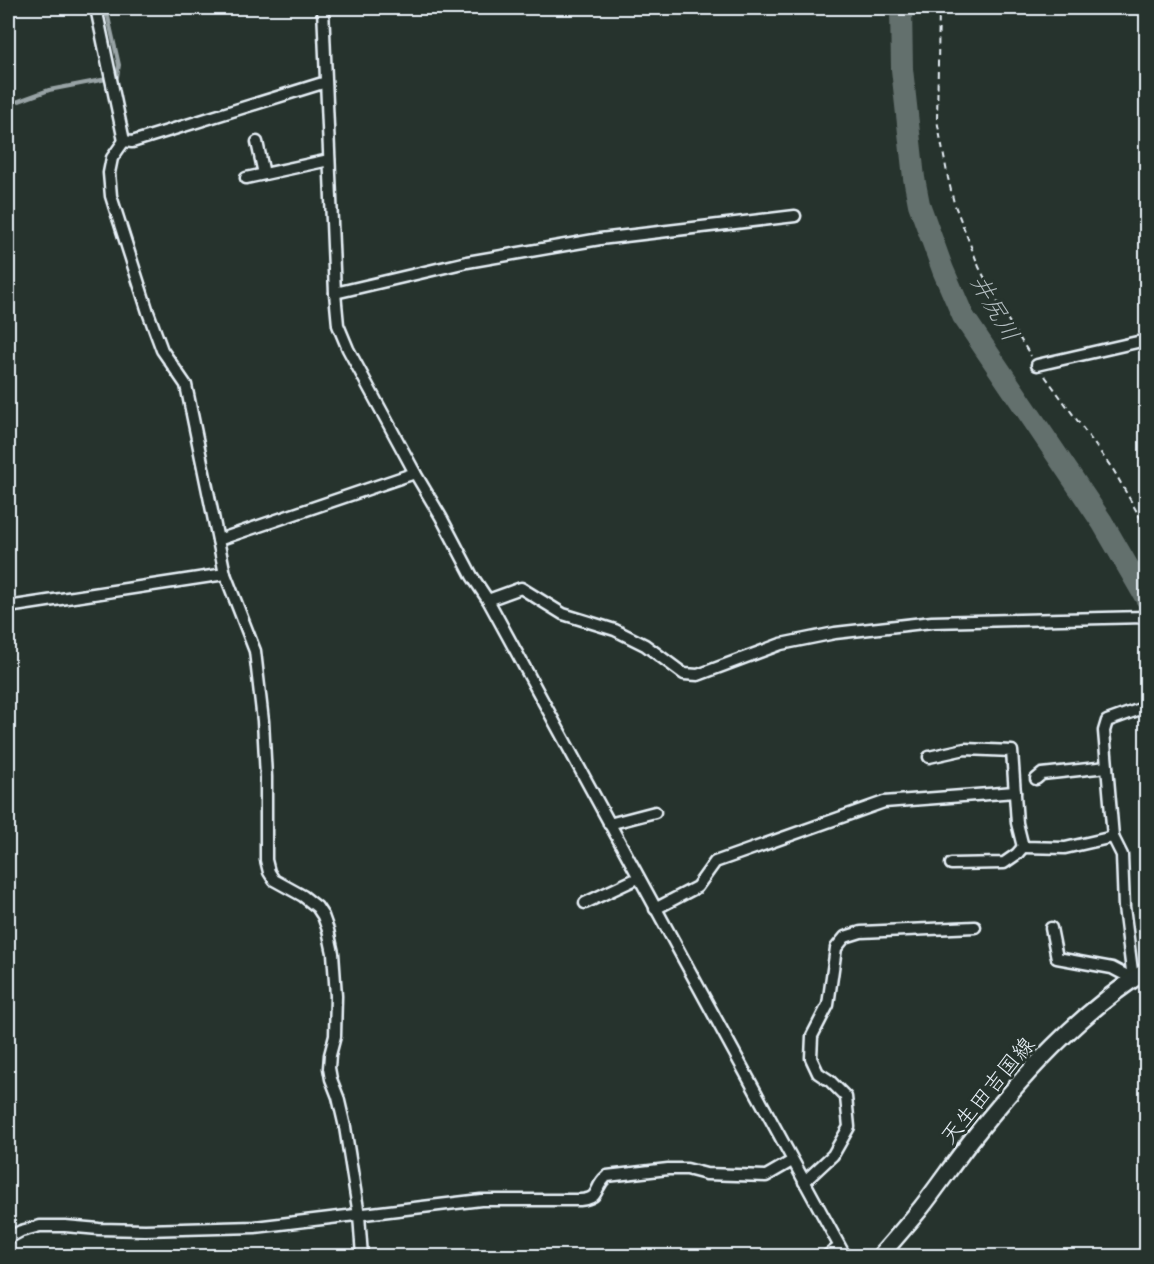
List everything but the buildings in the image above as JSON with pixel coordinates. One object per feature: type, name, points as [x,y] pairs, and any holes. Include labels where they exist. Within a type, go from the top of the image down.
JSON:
[{"type":"main road","name":"天生田吉国線","points":[[880,1257],[1016,1087],[1061,1040],[1109,996],[1140,975]]},
{"type":"street","points":[[96,8],[124,141],[112,158],[109,173],[111,196],[162,350],[186,385],[225,574],[255,651],[266,777],[266,860],[269,872],[274,880],[303,896],[317,907],[328,930],[333,953],[336,996],[335,1036],[328,1068],[345,1127],[359,1215],[362,1257]]},
{"type":"street","points":[[323,8],[335,293],[339,325],[348,349],[472,576],[488,600],[842,1252],[826,1257]]},
{"type":"street","points":[[124,141],[132,142],[326,82]]},
{"type":"street","points":[[257,142],[264,174]]},
{"type":"street","points":[[246,178],[329,159]]},
{"type":"street","points":[[335,293],[467,262],[600,239],[795,216]]},
{"type":"street","points":[[1037,365],[1146,340]]},
{"type":"street","points":[[218,540],[415,473]]},
{"type":"street","points":[[8,607],[225,574]]},
{"type":"street","points":[[488,600],[521,588],[562,614],[615,630],[645,645],[684,674],[691,675],[698,675],[781,644],[835,633],[932,622],[1145,616],[1146,619]]},
{"type":"street","points":[[1051,928],[1057,958],[1140,975],[1124,907],[1122,855],[1113,837],[1104,730],[1107,721],[1146,707]]},
{"type":"street","points":[[929,757],[965,748],[1012,751],[1017,823],[1023,847]]},
{"type":"street","points":[[1036,779],[1042,774],[1107,767]]},
{"type":"street","points":[[655,909],[697,887],[715,862],[884,801],[1015,792]]},
{"type":"street","points":[[609,824],[655,812]]},
{"type":"street","points":[[1023,847],[1065,848],[1113,837]]},
{"type":"street","points":[[951,864],[1004,863],[1023,847]]},
{"type":"street","points":[[585,903],[638,878]]},
{"type":"street","points":[[804,1182],[833,1155],[849,1127],[846,1097],[818,1073],[811,1058],[812,1036],[828,1005],[836,948],[846,937],[861,932],[975,927]]},
{"type":"street","points":[[8,1238],[21,1231],[40,1226],[122,1230],[255,1227],[481,1200],[591,1199],[595,1196],[601,1181],[607,1176],[687,1169],[706,1174],[766,1176],[792,1161]]},
{"type":"path","points":[[939,8],[937,120],[954,203],[979,267],[1001,309],[1037,365],[1114,471],[1146,528]]},
{"type":"waterway","points":[[8,105],[49,90],[117,77],[119,65],[106,8]]},
{"type":"waterway","name":"井尻川","points":[[901,8],[902,69],[914,178],[919,204],[943,270],[963,316],[1102,522],[1146,598]]}]
